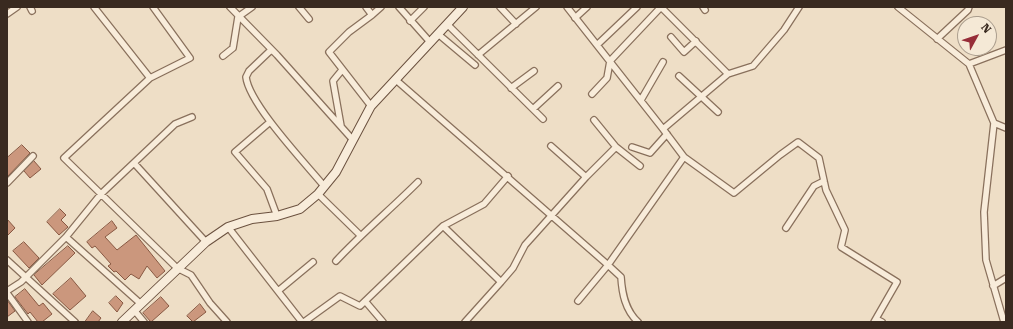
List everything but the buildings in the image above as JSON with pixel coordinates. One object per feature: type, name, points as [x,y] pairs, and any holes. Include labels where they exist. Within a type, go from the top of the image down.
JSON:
[{"type":"main road","points":[[122,322],[206,242],[228,227],[252,219],[277,216],[300,209],[318,194],[336,172],[371,106],[463,7]]},
{"type":"street","points":[[7,14],[17,7]]},
{"type":"street","points":[[94,7],[150,78]]},
{"type":"street","points":[[153,7],[190,58],[150,78],[64,158],[177,268],[191,275],[210,303],[227,322]]},
{"type":"street","points":[[230,7],[354,140]]},
{"type":"street","points":[[223,56],[232,48],[238,17],[252,7]]},
{"type":"street","points":[[299,7],[310,20]]},
{"type":"street","points":[[366,7],[372,15]]},
{"type":"street","points":[[371,106],[329,52],[349,32],[381,7]]},
{"type":"street","points":[[399,7],[430,42]]},
{"type":"street","points":[[410,21],[424,7]]},
{"type":"street","points":[[500,7],[516,24]]},
{"type":"street","points":[[478,56],[536,7]]},
{"type":"street","points":[[567,7],[684,157],[734,193],[798,142],[819,158],[826,190],[845,230],[841,247],[897,282],[875,320],[882,322]]},
{"type":"street","points":[[575,18],[587,7]]},
{"type":"street","points":[[597,45],[637,7]]},
{"type":"street","points":[[592,94],[607,78],[610,61],[661,7],[728,74]]},
{"type":"street","points":[[632,147],[650,153],[665,131],[728,74],[753,66],[784,30],[799,7]]},
{"type":"street","points":[[898,7],[969,64],[994,123],[984,212],[986,260],[1004,322]]},
{"type":"street","points":[[937,39],[968,10],[968,7]]},
{"type":"street","points":[[447,24],[543,119]]},
{"type":"street","points":[[438,34],[475,65]]},
{"type":"street","points":[[671,37],[684,52],[696,42]]},
{"type":"street","points":[[271,50],[249,71],[246,77],[249,90],[270,122],[324,186]]},
{"type":"street","points":[[969,64],[1006,50]]},
{"type":"street","points":[[641,100],[663,62]]},
{"type":"street","points":[[341,127],[334,81],[342,70]]},
{"type":"street","points":[[511,88],[534,71]]},
{"type":"street","points":[[679,76],[718,112]]},
{"type":"street","points":[[396,80],[508,176],[621,277],[622,294],[632,317],[638,322]]},
{"type":"street","points":[[533,109],[558,86]]},
{"type":"street","points":[[28,322],[7,292],[66,237],[101,194],[175,124],[192,117]]},
{"type":"street","points":[[594,120],[616,147],[640,166]]},
{"type":"street","points":[[270,122],[235,152],[266,190],[277,216]]},
{"type":"street","points":[[994,123],[1006,128]]},
{"type":"street","points":[[551,146],[586,177]]},
{"type":"street","points":[[465,322],[513,268],[525,245],[586,177],[616,147]]},
{"type":"street","points":[[7,183],[33,156]]},
{"type":"street","points":[[578,301],[608,265],[684,157]]},
{"type":"street","points":[[134,163],[206,242]]},
{"type":"street","points":[[228,227],[303,322],[340,296],[360,306],[444,226],[484,204],[508,176]]},
{"type":"street","points":[[786,228],[814,186],[824,180]]},
{"type":"street","points":[[336,261],[360,235],[395,205],[418,182]]},
{"type":"street","points":[[318,194],[360,235]]},
{"type":"street","points":[[444,226],[501,282]]},
{"type":"street","points":[[66,237],[141,304]]},
{"type":"street","points":[[7,260],[75,322]]},
{"type":"street","points":[[278,291],[313,262]]},
{"type":"street","points":[[993,286],[1006,278]]},
{"type":"street","points":[[365,301],[383,322]]},
{"type":"street","points":[[134,310],[144,322]]}]
